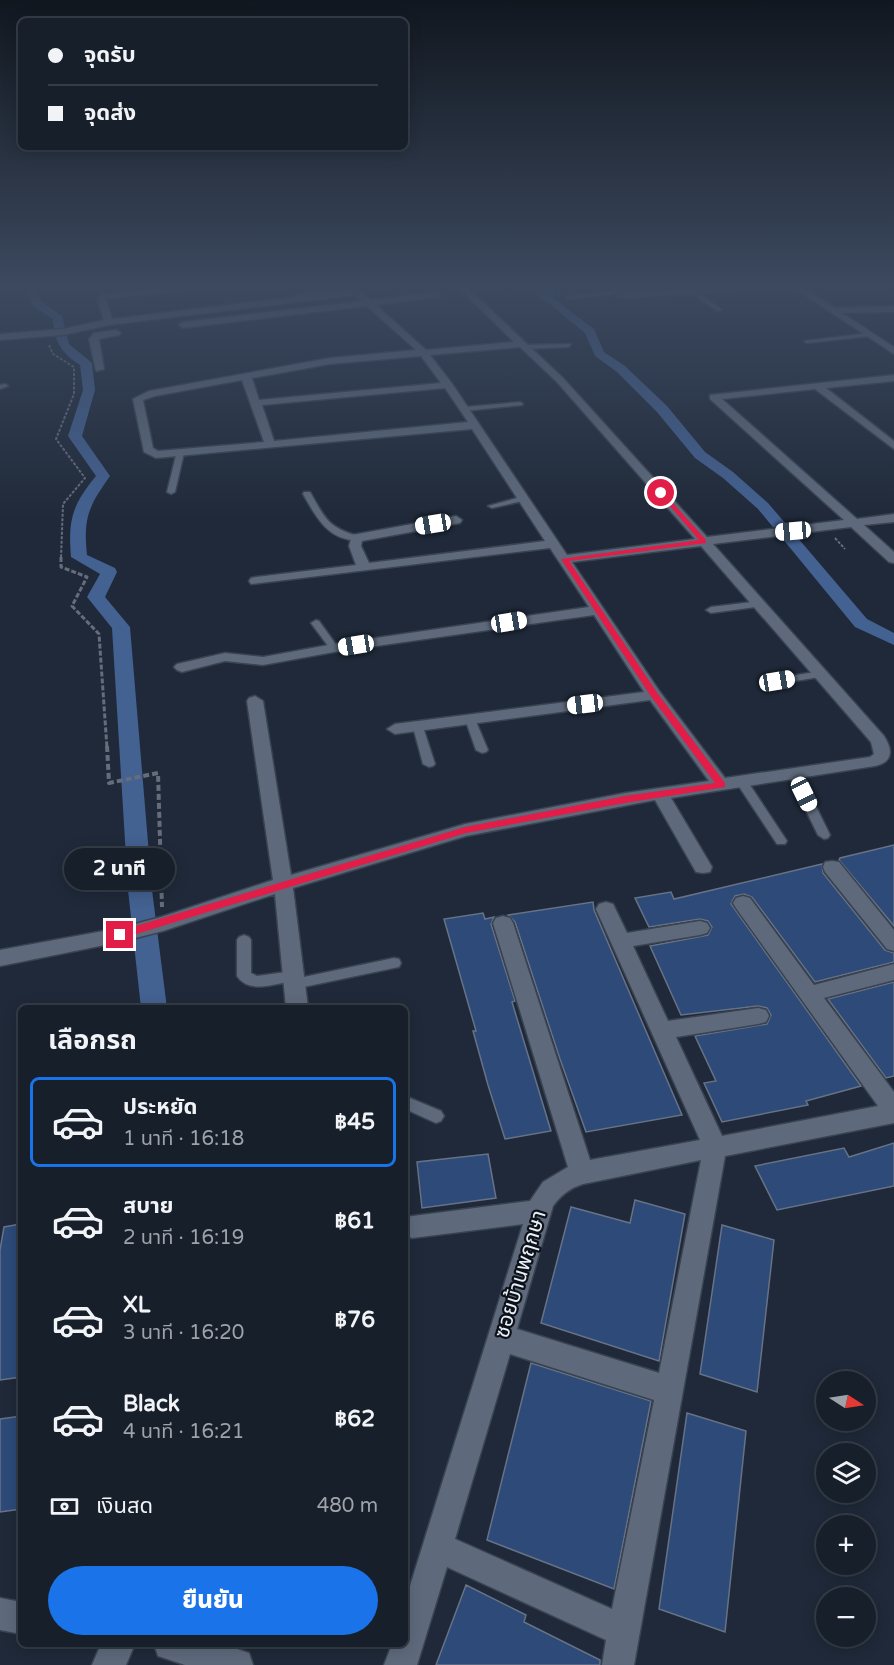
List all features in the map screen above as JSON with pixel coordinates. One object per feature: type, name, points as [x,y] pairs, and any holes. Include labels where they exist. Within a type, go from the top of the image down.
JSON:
[{"type":"street","points":[[304,366],[153,393],[138,399],[150,454],[156,456],[475,425]]},
{"type":"street","points":[[433,366],[465,409],[654,695],[721,785]]},
{"type":"street","points":[[0,958],[120,935],[163,924],[283,884],[465,830],[661,795],[875,761],[888,753],[760,604],[560,380],[544,366]]},
{"type":"street","points":[[246,376],[270,444]]},
{"type":"street","points":[[894,378],[714,397],[894,559]]},
{"type":"street","points":[[255,403],[448,385]]},
{"type":"street","points":[[818,387],[894,446]]},
{"type":"street","points":[[565,559],[894,518]]},
{"type":"street","points":[[364,568],[355,546],[356,538],[456,520]]},
{"type":"street","points":[[256,581],[555,544]]},
{"type":"street","points":[[182,668],[225,657],[235,656],[258,661],[597,610]]},
{"type":"street","points":[[395,729],[654,695]]},
{"type":"street","points":[[255,701],[283,884],[297,1005]]},
{"type":"street","points":[[661,795],[703,867]]},
{"type":"street","points":[[832,867],[894,944]]},
{"type":"street","points":[[743,903],[894,1112]]},
{"type":"street","points":[[606,909],[714,1147],[626,1632],[618,1665]]},
{"type":"street","points":[[503,923],[582,1173]]},
{"type":"street","points":[[621,941],[700,928]]},
{"type":"street","points":[[809,994],[894,972]]},
{"type":"street","points":[[662,1031],[758,1016]]},
{"type":"street","name":"ซอยบ้านพฤกษา","points":[[408,1644],[540,1211],[548,1192],[554,1185],[582,1173],[894,1112]]},
{"type":"street","points":[[412,1226],[540,1211]]},
{"type":"street","points":[[501,1338],[670,1391]]},
{"type":"street","points":[[438,1547],[626,1632]]},
{"type":"street","points":[[0,1614],[18,1617]]},
{"type":"street","points":[[108,1665],[117,1647]]},
{"type":"street","points":[[180,1647],[237,1665]]},
{"type":"lane","points":[[465,409],[520,404]]},
{"type":"lane","points":[[171,492],[180,453]]},
{"type":"lane","points":[[307,494],[326,526],[340,535],[356,538]]},
{"type":"lane","points":[[492,506],[524,498]]},
{"type":"lane","points":[[711,610],[760,604]]},
{"type":"lane","points":[[316,623],[334,648]]},
{"type":"lane","points":[[777,681],[822,674]]},
{"type":"lane","points":[[470,719],[482,750]]},
{"type":"lane","points":[[418,727],[429,764]]},
{"type":"lane","points":[[794,774],[824,835]]},
{"type":"lane","points":[[742,782],[781,841]]},
{"type":"lane","points":[[244,940],[244,976],[255,982],[294,980],[394,963]]},
{"type":"lane","points":[[408,1103],[436,1116]]},
{"type":"path","points":[[72,366],[74,367],[74,394],[56,439],[85,478],[63,504],[61,567],[87,577],[72,606],[99,634],[109,783],[158,774],[163,924]]},
{"type":"building","points":[[894,845],[894,926],[839,860]]},
{"type":"building","points":[[822,864],[823,873],[885,950],[894,953],[894,962],[815,982],[752,897],[744,894],[735,896],[731,904],[861,1086],[806,1101],[808,1105],[722,1122],[704,1083],[716,1081],[695,1036],[767,1024],[771,1015],[767,1008],[758,1006],[681,1015],[650,946],[708,935],[712,927],[708,921],[700,919],[649,927],[635,898],[671,892],[674,899]]},
{"type":"building","points":[[593,902],[594,910],[682,1115],[586,1132],[515,922],[508,915]]},
{"type":"building","points":[[483,913],[485,919],[494,917],[491,924],[551,1131],[505,1139],[488,1085],[473,1031],[476,1031],[444,919]]},
{"type":"building","points":[[894,982],[894,1076],[886,1078],[828,999]]},
{"type":"building","points":[[894,1143],[894,1186],[777,1210],[755,1166],[844,1148],[849,1157]]},
{"type":"building","points":[[488,1154],[496,1198],[422,1208],[417,1162]]},
{"type":"building","points":[[635,1200],[685,1214],[659,1361],[541,1323],[571,1207],[630,1223]]},
{"type":"building","points":[[18,1225],[18,1377],[0,1380],[0,1250],[4,1227]]},
{"type":"building","points":[[722,1225],[774,1240],[757,1392],[700,1374]]},
{"type":"building","points":[[531,1363],[651,1401],[614,1589],[487,1540]]},
{"type":"building","points":[[687,1413],[746,1431],[725,1632],[659,1609]]},
{"type":"building","points":[[18,1416],[18,1509],[0,1512],[0,1419]]},
{"type":"building","points":[[466,1585],[526,1615],[524,1622],[600,1660],[600,1665],[436,1665]]},
{"type":"waterway","points":[[86,366],[89,390],[75,436],[103,476],[87,497],[79,514],[77,532],[79,557],[109,572],[96,597],[121,627],[140,890],[154,1005]]},
{"type":"waterway","points":[[616,366],[662,409],[700,455],[728,475],[763,506],[861,623],[894,640]]},
{"type":"route","points":[[120,935],[163,924],[283,884],[465,830],[625,800],[721,785],[654,695],[565,559],[704,542],[661,493]]}]
